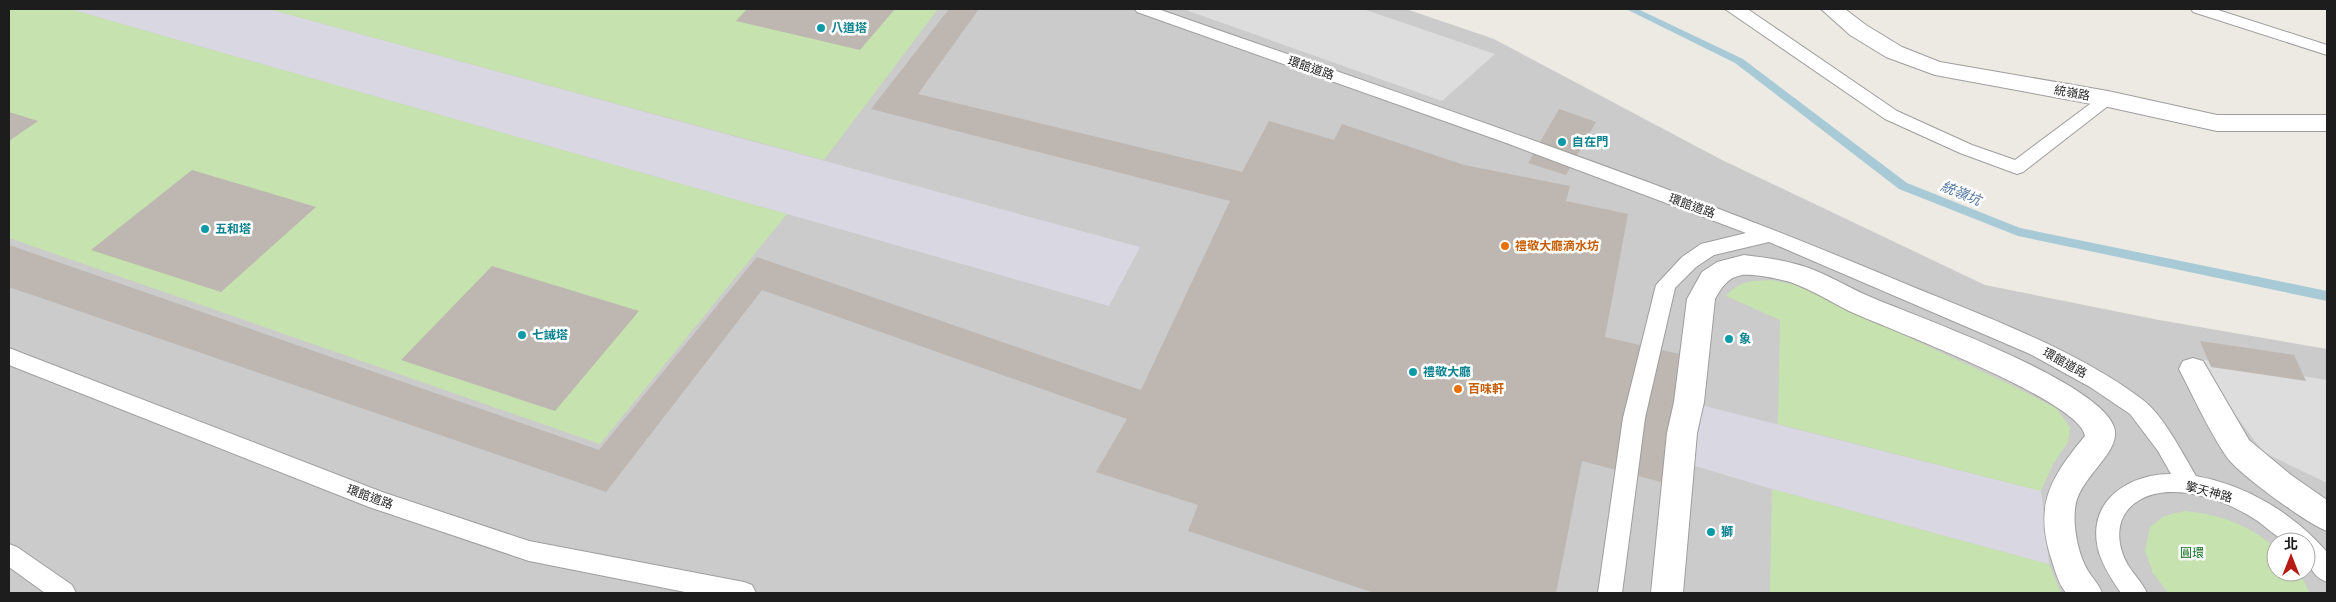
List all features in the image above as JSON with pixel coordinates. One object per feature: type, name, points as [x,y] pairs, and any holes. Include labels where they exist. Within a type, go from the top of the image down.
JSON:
[{"type":"street","name":"統嶺路","points":[[1832,9],[1858,30],[1894,52],[1934,68],[2108,99],[2217,123],[2327,123]]},
{"type":"street","points":[[1667,593],[1682,432],[1689,402],[1701,300],[1712,279],[1728,269],[1744,266],[1786,271],[1806,277],[1860,304],[1981,354],[2054,392],[2089,414],[2099,427],[2101,439],[2072,474],[2060,507],[2060,536],[2074,578],[2086,593]]},
{"type":"street","points":[[2193,369],[2238,449],[2280,484],[2327,516]]},
{"type":"lane","name":"環館道路","points":[[1143,9],[1515,140],[1770,235],[2037,348],[2097,381],[2138,408],[2166,444],[2189,484]]},
{"type":"lane","points":[[1734,9],[1743,13],[1891,115],[1966,149],[2017,168],[2108,99]]},
{"type":"lane","points":[[2199,9],[2327,50]]},
{"type":"lane","points":[[1610,593],[1634,418],[1666,285],[1689,262],[1708,249],[1770,235]]},
{"type":"lane","name":"環館道路","points":[[9,356],[377,500],[529,551],[744,593]]},
{"type":"lane","name":"擎天神路","points":[[2135,593],[2126,583],[2110,554],[2107,527],[2114,506],[2132,491],[2158,484],[2189,484],[2224,493],[2258,509],[2293,532]]},
{"type":"lane","points":[[9,554],[64,593]]},
{"type":"lane","points":[[2316,558],[2327,571]]},
{"type":"shaded area","points":[[9,9],[1406,9],[1494,39],[1722,160],[1985,285],[2159,320],[2327,349],[2327,593],[9,593]]},
{"type":"shaded area","points":[[70,9],[268,9],[1140,247],[1109,306]]},
{"type":"shaded area","points":[[1183,9],[1363,9],[1495,54],[1442,101]]},
{"type":"shaded area","points":[[2193,358],[2327,380],[2327,483],[2263,452]]},
{"type":"shaded area","points":[[1689,402],[2041,491],[2049,564],[1772,489],[1679,461]]},
{"type":"green space","points":[[9,9],[70,9],[787,214],[600,444],[9,238]]},
{"type":"green space","points":[[268,9],[938,9],[824,160]]},
{"type":"green space","points":[[1772,280],[1796,285],[2009,384],[2056,408],[2070,427],[2068,442],[2053,464],[2041,491],[1778,424],[1780,320],[1726,296],[1741,284],[1752,281]]},
{"type":"green space","points":[[1772,489],[2049,564],[2061,593],[1770,593]]},
{"type":"green space","name":"圓環","points":[[2185,511],[2222,518],[2244,527],[2266,540],[2266,582],[2304,582],[2310,593],[2168,593],[2153,573],[2145,551],[2150,527],[2164,516]]},
{"type":"building","name":"八道塔","points":[[747,9],[895,9],[860,50],[736,21]]},
{"type":"building","name":"禮敬大廳","points":[[949,9],[979,9],[918,94],[1242,172],[1269,121],[1334,140],[1342,124],[1464,165],[1570,186],[1566,201],[1628,214],[1605,337],[1679,354],[1665,483],[1582,461],[1556,593],[1374,593],[1188,531],[1198,505],[1096,472],[1127,419],[762,290],[606,492],[9,287],[9,245],[599,450],[757,257],[1141,390],[1230,201],[871,109]]},
{"type":"building","name":"自在門","points":[[1559,109],[1596,122],[1566,175],[1528,163]]},
{"type":"building","points":[[9,112],[38,121],[9,141]]},
{"type":"building","name":"五和塔","points":[[192,170],[316,207],[221,292],[91,250]]},
{"type":"building","name":"七誡塔","points":[[492,266],[639,311],[555,411],[401,360]]},
{"type":"building","points":[[2200,341],[2294,355],[2306,381],[2211,367]]},
{"type":"waterway","name":"統嶺坑","points":[[1631,9],[1739,61],[1903,186],[2018,232],[2327,296]]},
{"type":"place","name":"八道塔","points":[[821,28]]},
{"type":"place","name":"自在門","points":[[1562,142]]},
{"type":"place","name":"五和塔","points":[[205,229]]},
{"type":"place","name":"禮敬大廳滴水坊","points":[[1505,246]]},
{"type":"place","name":"七誡塔","points":[[522,335]]},
{"type":"place","name":"象","points":[[1729,339]]},
{"type":"place","name":"禮敬大廳","points":[[1413,372]]},
{"type":"place","name":"百味軒","points":[[1458,389]]},
{"type":"place","name":"獅","points":[[1711,532]]}]
